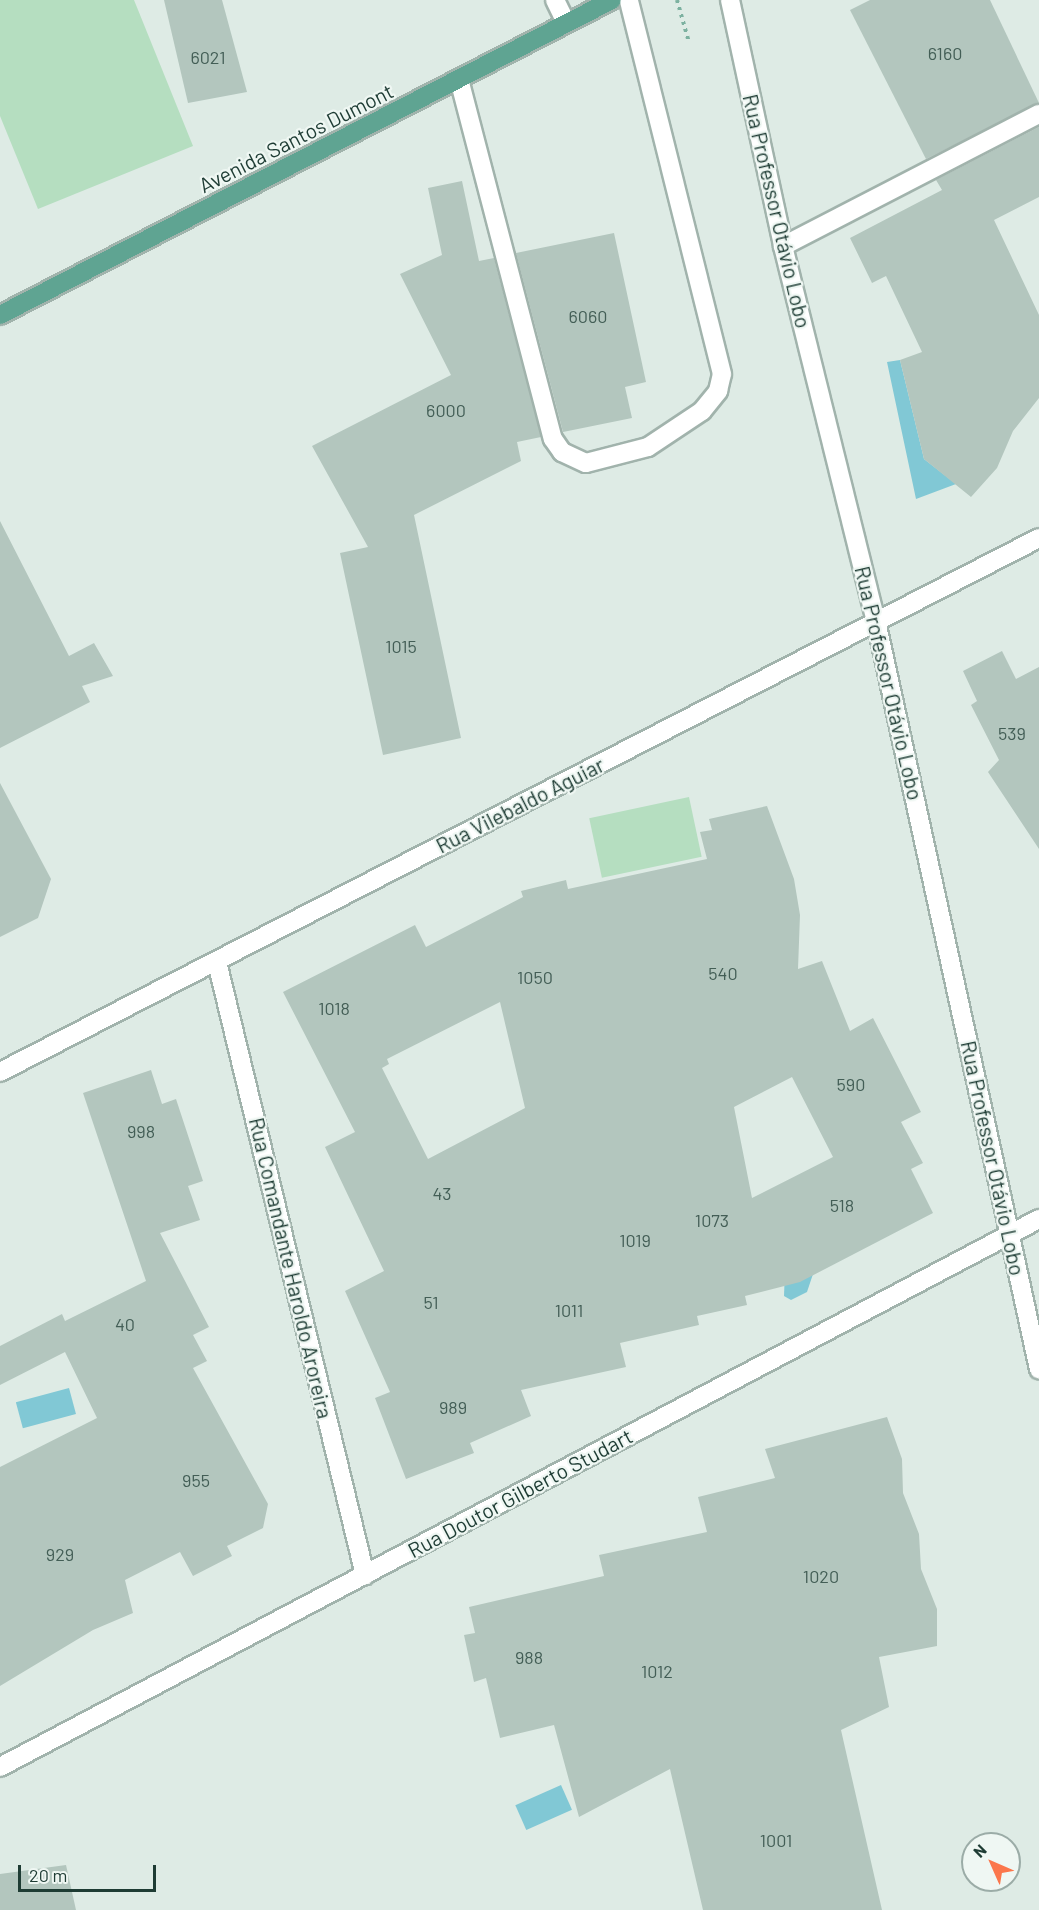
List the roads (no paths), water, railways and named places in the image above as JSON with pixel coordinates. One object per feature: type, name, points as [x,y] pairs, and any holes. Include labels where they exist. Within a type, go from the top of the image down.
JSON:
[{"type":"main road","name":"Avenida Santos Dumont","points":[[0,315],[612,0]]},
{"type":"street","points":[[555,0],[566,23]]},
{"type":"street","points":[[459,79],[553,439],[562,452],[586,463],[648,447],[702,411],[718,391],[722,374],[629,0]]},
{"type":"street","name":"Rua Professor Otávio Lobo","points":[[730,0],[783,246],[876,621],[1039,1369]]},
{"type":"street","points":[[783,246],[1039,114]]},
{"type":"street","name":"Rua Vilebaldo Aguiar","points":[[0,1072],[218,962],[1039,538]]},
{"type":"street","name":"Rua Comandante Haroldo Aroreira","points":[[218,962],[364,1575]]},
{"type":"street","name":"Rua Doutor Gilberto Studart","points":[[0,1767],[1039,1219]]},
{"type":"water","points":[[900,360],[924,459],[956,484],[916,499],[887,362]]},
{"type":"water","points":[[786,1243],[816,1265],[807,1292],[791,1300],[784,1296]]},
{"type":"water","points":[[69,1388],[76,1414],[23,1428],[16,1402]]},
{"type":"water","points":[[561,1785],[572,1810],[526,1830],[515,1805]]}]
